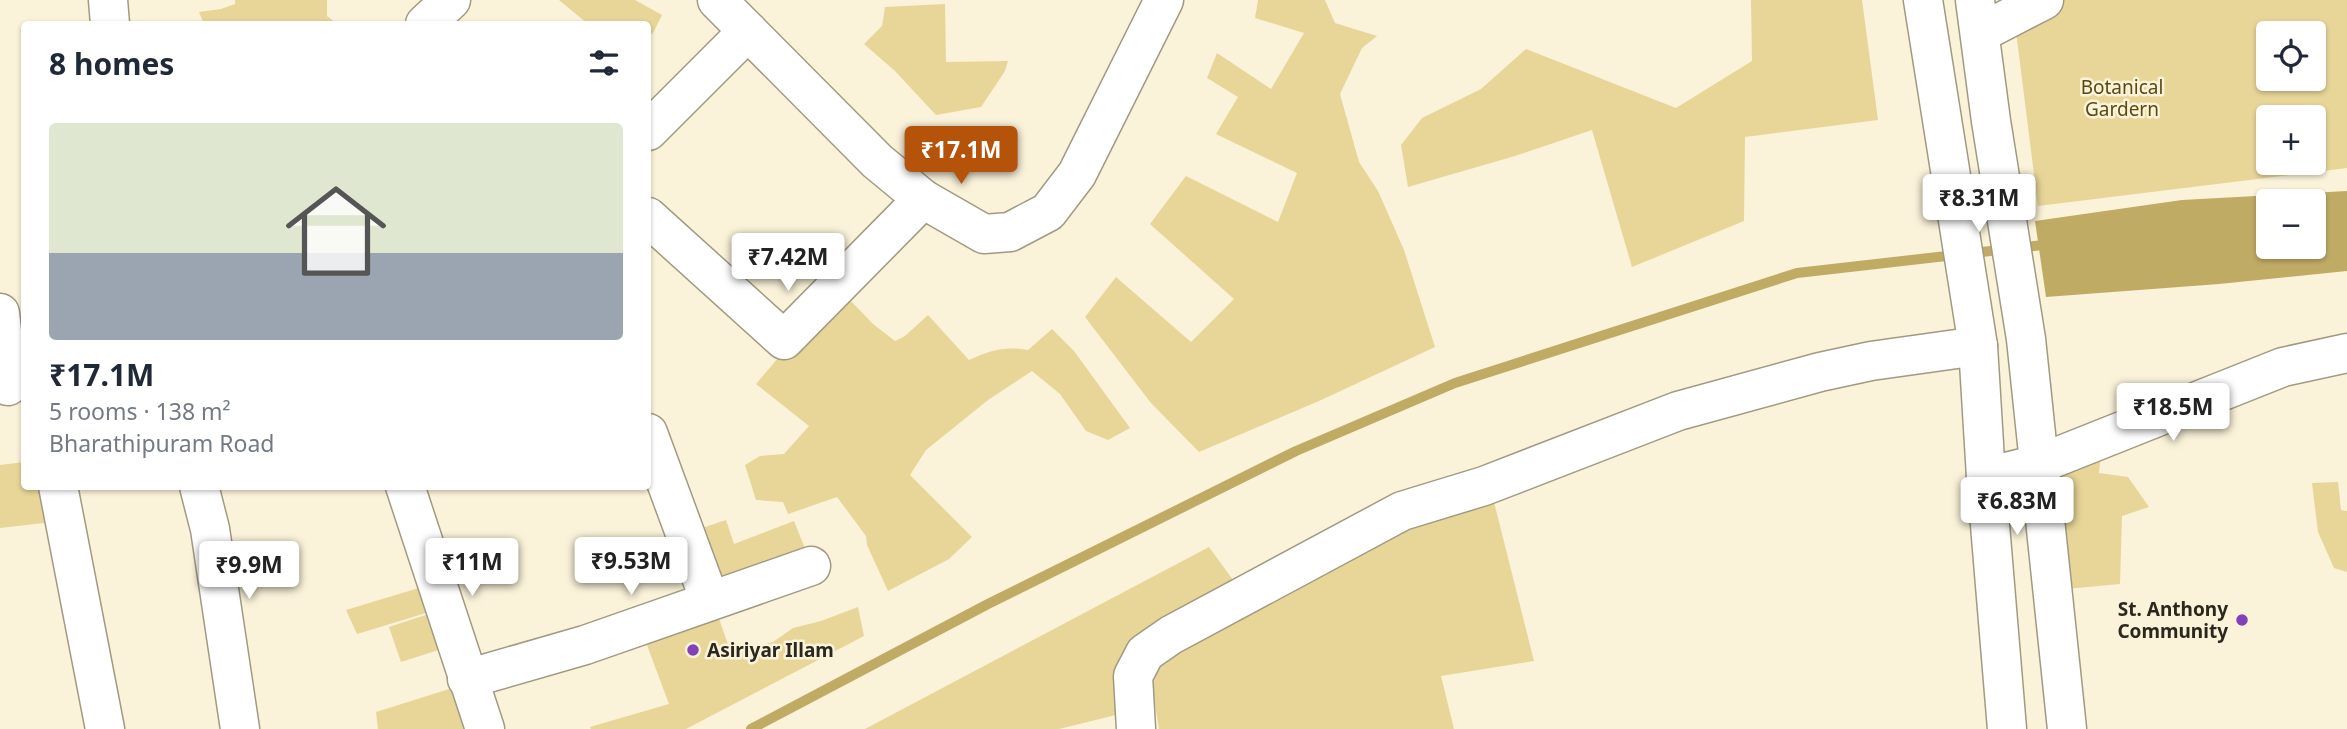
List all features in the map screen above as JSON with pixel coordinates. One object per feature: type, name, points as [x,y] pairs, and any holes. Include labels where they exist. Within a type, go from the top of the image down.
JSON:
[{"type":"street","points":[[108,0],[110,21]]},
{"type":"street","points":[[428,21],[451,0]]},
{"type":"street","points":[[717,0],[877,161],[923,199],[984,234],[1010,232],[1048,212],[1077,174],[1164,0]]},
{"type":"street","points":[[1923,0],[1979,346],[1986,477],[2007,729]]},
{"type":"street","points":[[2044,0],[1978,17],[1991,121],[2026,339],[2067,729]]},
{"type":"street","points":[[651,128],[748,31]]},
{"type":"street","points":[[651,220],[784,340],[923,199]]},
{"type":"street","points":[[0,313],[11,385]]},
{"type":"street","points":[[1136,729],[1133,676],[1145,653],[1171,635],[1402,511],[1484,486],[1678,411],[1765,386],[1871,361],[1979,346]]},
{"type":"street","points":[[1986,477],[2039,464],[2283,367],[2347,353]]},
{"type":"street","points":[[651,441],[710,601]]},
{"type":"street","points":[[59,490],[105,729]]},
{"type":"street","points":[[200,490],[210,529],[217,590],[240,729]]},
{"type":"street","points":[[406,490],[485,729]]},
{"type":"street","points":[[467,680],[585,645],[811,566]]},
{"type":"green space","points":[[235,0],[327,0],[327,16],[333,21],[203,21],[199,12],[235,4]]},
{"type":"green space","points":[[559,0],[635,0],[662,15],[651,35],[651,21],[584,21]]},
{"type":"green space","points":[[1258,0],[1325,0],[1335,23],[1377,36],[1362,48],[1340,94],[1359,162],[1378,191],[1404,250],[1435,347],[1319,401],[1199,452],[1151,403],[1085,317],[1116,277],[1191,342],[1234,299],[1150,224],[1186,176],[1278,222],[1297,173],[1216,134],[1238,97],[1207,78],[1217,53],[1271,89],[1304,33],[1255,18]]},
{"type":"green space","points":[[1751,0],[1862,0],[1878,120],[1745,137],[1744,221],[1632,267],[1592,130],[1408,187],[1401,145],[1422,118],[1481,89],[1526,49],[1676,108],[1752,61]]},
{"type":"green space","name":"Botanical Gardern","points":[[2012,0],[2347,0],[2347,168],[2326,171],[2326,105],[2256,105],[2256,175],[2290,175],[2038,206]]},
{"type":"green space","points":[[945,4],[946,62],[1008,61],[1005,71],[981,107],[936,115],[895,71],[864,44],[882,26],[885,7]]},
{"type":"green space","points":[[847,297],[873,324],[895,341],[905,336],[928,315],[969,360],[998,350],[1028,350],[1052,329],[1074,351],[1130,428],[1108,440],[1086,431],[1060,394],[1032,371],[988,400],[926,450],[910,475],[972,537],[949,559],[888,591],[867,545],[866,536],[837,497],[788,514],[783,502],[756,500],[745,465],[760,456],[784,454],[809,426],[756,384],[788,346]]},
{"type":"green space","points":[[2101,452],[2099,473],[2128,477],[2149,507],[2122,516],[2120,584],[2066,589],[2052,473]]},
{"type":"green space","points":[[21,462],[21,490],[47,490],[52,522],[0,528],[0,465]]},
{"type":"green space","points":[[2338,482],[2341,510],[2347,511],[2347,572],[2334,568],[2318,532],[2312,483]]},
{"type":"green space","points":[[1494,502],[1534,661],[1441,676],[1454,729],[1159,729],[1148,661],[1401,529]]},
{"type":"green space","points":[[726,520],[734,544],[794,521],[810,561],[716,593],[690,532]]},
{"type":"green space","points":[[1209,547],[1241,591],[1135,652],[1124,713],[1059,729],[865,729]]},
{"type":"green space","points":[[432,584],[439,609],[357,634],[346,610]]},
{"type":"green space","points":[[858,607],[864,636],[686,729],[590,727],[669,704],[642,632],[716,610],[731,653],[773,642],[793,628]]},
{"type":"green space","points":[[441,610],[451,646],[401,662],[389,627]]},
{"type":"green space","points":[[462,685],[474,729],[378,729],[376,712]]},
{"type":"shaded area","points":[[2347,191],[2347,271],[2046,297],[2035,221],[2182,200],[2256,196],[2256,259],[2326,259],[2326,192]]},
{"type":"waterway","points":[[751,729],[988,604],[1296,451],[1455,383],[1797,273],[2052,244]]},
{"type":"place","name":"St. Anthony Community","points":[[2242,620]]},
{"type":"place","name":"Asiriyar Illam","points":[[693,650]]}]
